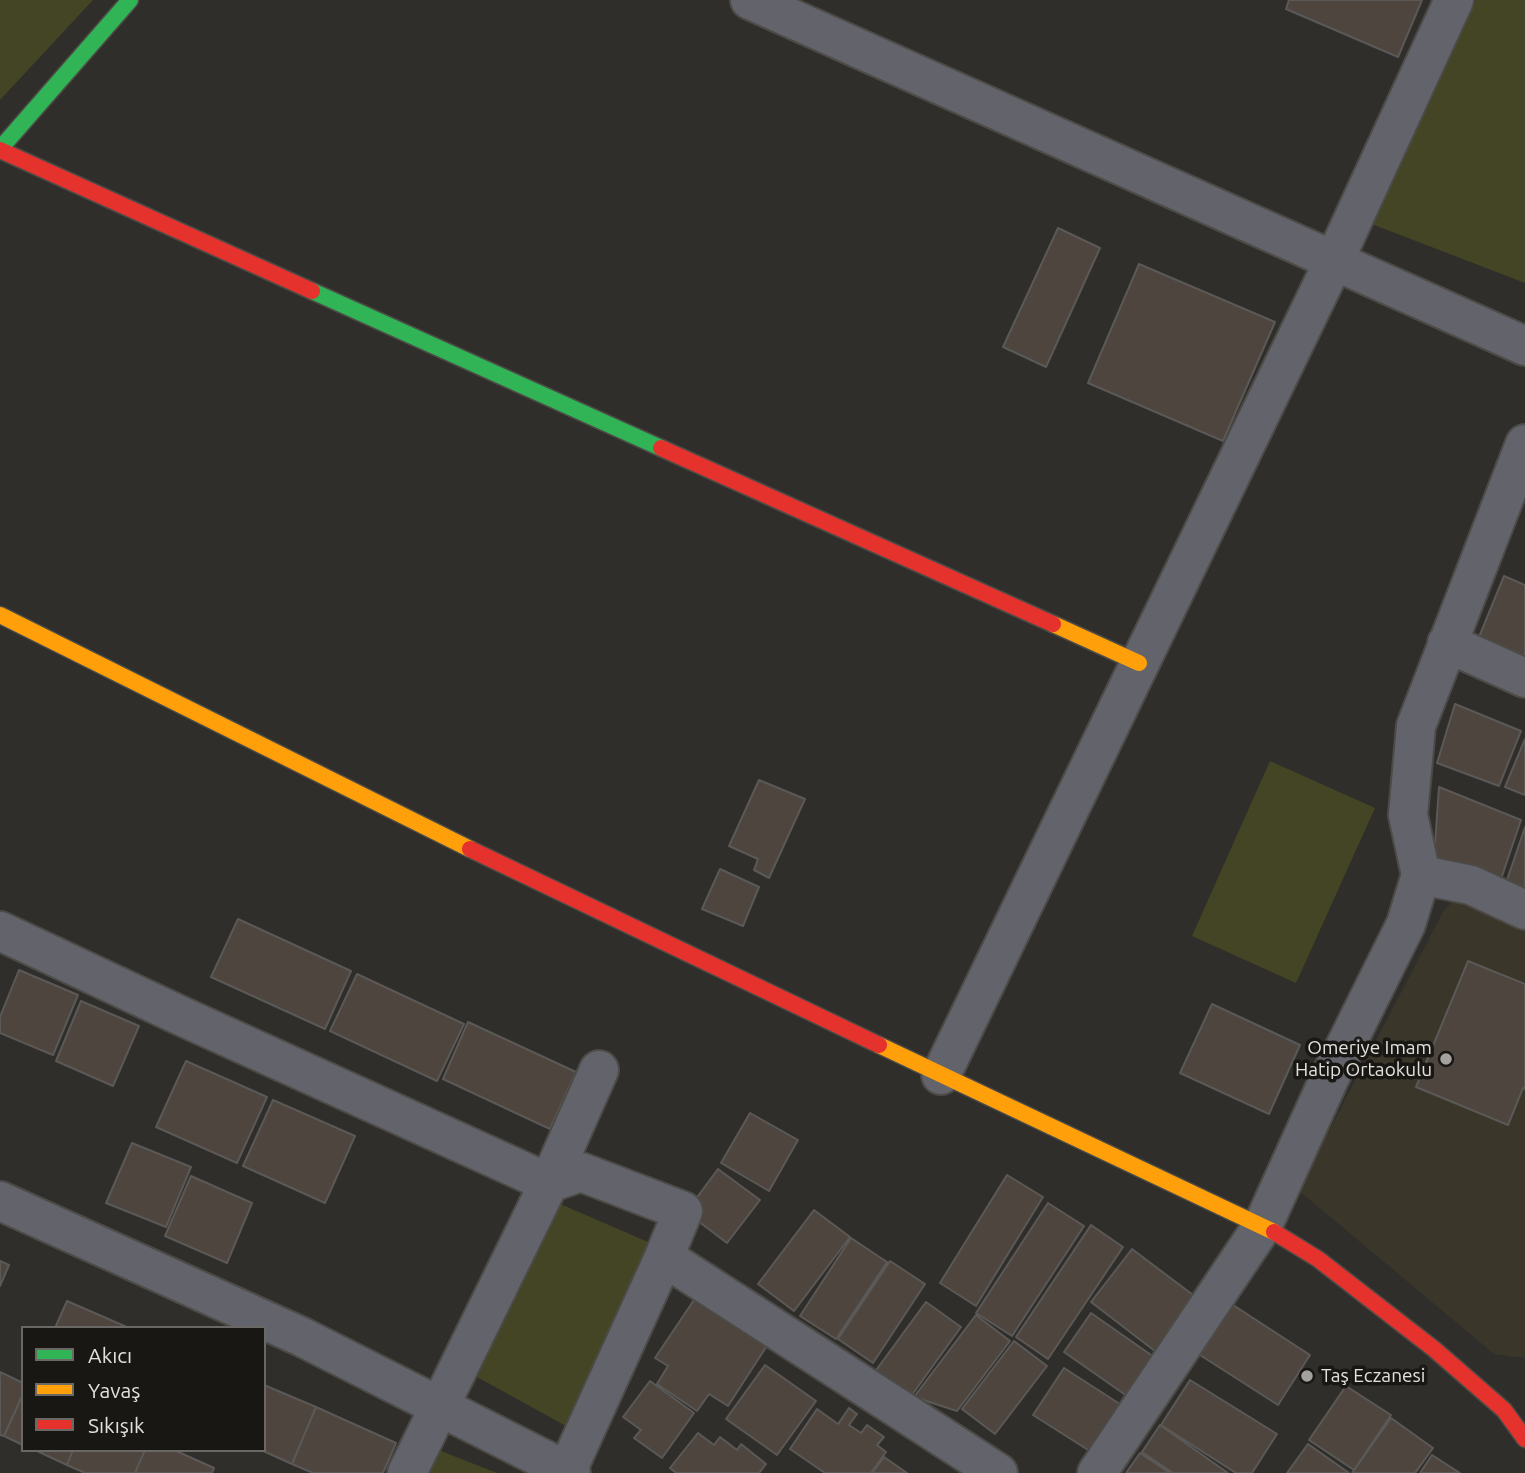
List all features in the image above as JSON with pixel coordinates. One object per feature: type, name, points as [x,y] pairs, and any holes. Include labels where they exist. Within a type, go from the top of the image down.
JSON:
[{"type":"street","points":[[130,0],[0,150],[1139,663]]},
{"type":"street","points":[[750,0],[1525,346]]},
{"type":"street","points":[[941,1075],[1334,261],[1454,0]]},
{"type":"street","points":[[1097,1473],[1264,1224],[1329,1079],[1406,923],[1421,875],[1408,815],[1416,726],[1525,444]]},
{"type":"street","points":[[0,615],[376,804],[1064,1134],[1264,1224],[1318,1259],[1518,1418]]},
{"type":"street","points":[[1447,643],[1525,678]]},
{"type":"street","points":[[1421,875],[1471,885],[1525,910]]},
{"type":"street","points":[[0,931],[179,1016],[549,1183],[581,1172],[683,1211],[568,1472],[302,1336],[0,1201]]},
{"type":"street","points":[[407,1473],[549,1183],[598,1070]]},
{"type":"street","points":[[664,1258],[998,1473]]},
{"type":"shaded area","name":"Omeriye Imam Hatip Ortaokulu","points":[[1455,898],[1525,928],[1525,1358],[1494,1354],[1298,1190],[1443,912]]},
{"type":"green space","points":[[0,0],[93,0],[0,100]]},
{"type":"green space","points":[[1476,0],[1525,0],[1525,283],[1369,223]]},
{"type":"green space","points":[[1270,761],[1375,808],[1296,983],[1192,936]]},
{"type":"green space","points":[[558,1203],[655,1245],[566,1426],[477,1377]]},
{"type":"green space","points":[[436,1449],[497,1473],[424,1473]]},
{"type":"building","points":[[1289,0],[1422,0],[1398,57],[1286,9]]},
{"type":"building","points":[[1058,228],[1100,248],[1046,367],[1003,347]]},
{"type":"building","points":[[1139,264],[1275,322],[1223,441],[1088,383]]},
{"type":"building","points":[[1504,576],[1525,585],[1525,656],[1479,637]]},
{"type":"building","points":[[1455,704],[1521,731],[1499,786],[1437,763]]},
{"type":"building","points":[[1525,739],[1525,795],[1505,787]]},
{"type":"building","points":[[759,780],[805,799],[769,878],[754,870],[758,859],[729,846]]},
{"type":"building","points":[[1439,787],[1521,820],[1499,885],[1434,859]]},
{"type":"building","points":[[1525,827],[1525,891],[1506,883]]},
{"type":"building","points":[[720,869],[759,887],[743,926],[702,909]]},
{"type":"building","points":[[238,919],[351,971],[325,1029],[211,977]]},
{"type":"building","points":[[1468,961],[1525,984],[1525,1089],[1523,1088],[1508,1125],[1416,1087]]},
{"type":"building","points":[[19,970],[78,995],[53,1055],[0,1033],[0,1017]]},
{"type":"building","points":[[357,974],[464,1024],[437,1081],[330,1031]]},
{"type":"building","points":[[81,1001],[139,1026],[113,1086],[56,1061]]},
{"type":"building","points":[[1212,1004],[1300,1045],[1269,1114],[1180,1073]]},
{"type":"building","points":[[468,1022],[576,1072],[550,1129],[443,1079]]},
{"type":"building","points":[[186,1061],[267,1097],[237,1163],[156,1127]]},
{"type":"building","points":[[273,1100],[355,1136],[325,1203],[243,1166]]},
{"type":"building","points":[[750,1113],[798,1140],[769,1191],[721,1163]]},
{"type":"building","points":[[132,1143],[191,1167],[166,1227],[106,1203]]},
{"type":"building","points":[[718,1169],[760,1200],[727,1243],[686,1212]]},
{"type":"building","points":[[1007,1175],[1043,1197],[976,1306],[940,1283]]},
{"type":"building","points":[[191,1176],[252,1203],[227,1263],[165,1236]]},
{"type":"building","points":[[1048,1203],[1084,1226],[1012,1336],[976,1313]]},
{"type":"building","points":[[814,1210],[850,1237],[794,1311],[758,1284]]},
{"type":"building","points":[[1091,1225],[1123,1247],[1048,1359],[1016,1337]]},
{"type":"building","points":[[851,1238],[887,1262],[836,1339],[800,1316]]},
{"type":"building","points":[[1132,1249],[1205,1304],[1164,1358],[1091,1302]]},
{"type":"building","points":[[0,1261],[9,1265],[0,1286]]},
{"type":"building","points":[[890,1261],[925,1284],[873,1363],[838,1339]]},
{"type":"building","points":[[698,1294],[770,1341],[728,1406],[709,1394],[697,1411],[657,1384],[668,1366],[655,1358]]},
{"type":"building","points":[[67,1301],[124,1326],[56,1326]]},
{"type":"building","points":[[926,1302],[961,1327],[909,1399],[874,1373]]},
{"type":"building","points":[[1233,1305],[1310,1355],[1278,1405],[1200,1355]]},
{"type":"building","points":[[1091,1313],[1164,1364],[1137,1403],[1064,1352]]},
{"type":"building","points":[[976,1315],[1010,1341],[957,1411],[914,1397]]},
{"type":"building","points":[[1014,1341],[1047,1366],[995,1434],[962,1409]]},
{"type":"building","points":[[765,1365],[816,1401],[777,1455],[726,1419]]},
{"type":"building","points":[[1064,1368],[1126,1408],[1096,1455],[1033,1415]]},
{"type":"building","points":[[0,1372],[21,1382],[21,1398],[4,1436],[0,1435]]},
{"type":"building","points":[[1190,1380],[1277,1434],[1252,1473],[1236,1473],[1161,1425]]},
{"type":"building","points":[[650,1381],[694,1413],[662,1458],[634,1438],[641,1430],[623,1417]]},
{"type":"building","points":[[266,1386],[316,1407],[292,1464],[265,1452]]},
{"type":"building","points":[[1346,1386],[1391,1415],[1354,1470],[1309,1440]]},
{"type":"building","points":[[21,1398],[21,1444],[4,1436]]},
{"type":"building","points":[[316,1407],[396,1443],[383,1473],[313,1473],[292,1464]]},
{"type":"building","points":[[849,1408],[857,1414],[849,1425],[861,1433],[867,1425],[884,1437],[877,1445],[886,1452],[871,1473],[825,1473],[790,1449],[817,1409],[838,1424]]},
{"type":"building","points":[[1391,1418],[1433,1448],[1415,1473],[1352,1473]]},
{"type":"building","points":[[1160,1425],[1228,1473],[1173,1473],[1142,1452]]},
{"type":"building","points":[[698,1433],[714,1445],[720,1437],[737,1450],[741,1444],[766,1464],[759,1473],[676,1473],[670,1468]]},
{"type":"building","points":[[1308,1444],[1349,1473],[1287,1473]]},
{"type":"building","points":[[39,1452],[72,1452],[67,1465]]},
{"type":"building","points":[[72,1452],[144,1452],[135,1473],[85,1473],[67,1465]]},
{"type":"building","points":[[144,1452],[178,1452],[214,1468],[212,1473],[135,1473]]},
{"type":"building","points":[[1140,1453],[1170,1473],[1126,1473]]},
{"type":"building","points":[[1432,1455],[1460,1473],[1420,1473]]},
{"type":"building","points":[[884,1457],[907,1473],[872,1473]]},
{"type":"traffic: fast","points":[[0,149],[130,0]]},
{"type":"traffic: fast","points":[[312,291],[661,448]]},
{"type":"traffic: slow","points":[[0,615],[470,849]]},
{"type":"traffic: slow","points":[[1053,624],[1139,663]]},
{"type":"traffic: slow","points":[[879,1045],[1274,1232]]},
{"type":"traffic: jam","points":[[0,150],[312,291]]},
{"type":"traffic: jam","points":[[661,448],[1053,624]]},
{"type":"traffic: jam","points":[[470,849],[879,1045]]},
{"type":"traffic: jam","points":[[1274,1232],[1318,1259],[1434,1349],[1504,1410],[1525,1439]]},
{"type":"place","name":"Omeriye Imam Hatip Ortaokulu","points":[[1446,1059]]},
{"type":"place","name":"Taş Eczanesi","points":[[1307,1376]]}]
